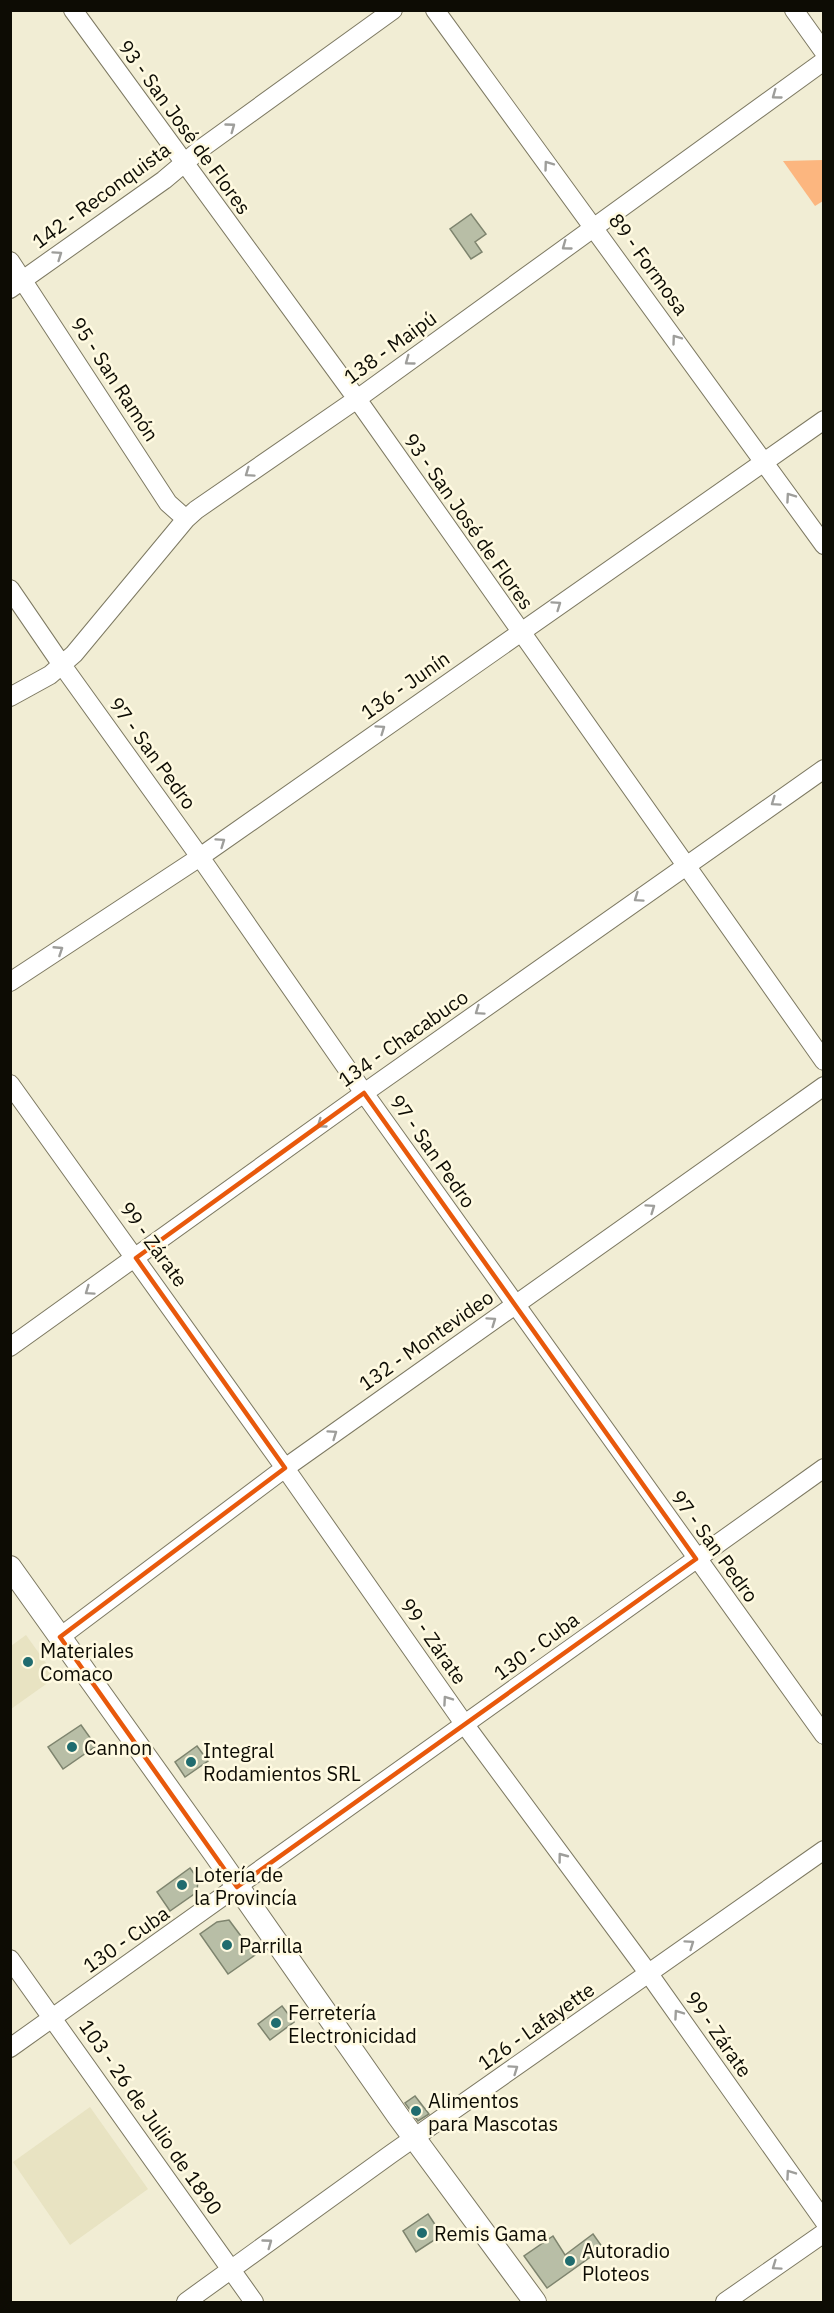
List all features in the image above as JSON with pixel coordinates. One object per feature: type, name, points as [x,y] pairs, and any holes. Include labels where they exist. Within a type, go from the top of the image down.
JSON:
[{"type":"street","name":"93 - San José de Flores","points":[[73,10],[183,164],[357,399],[519,632],[824,1061]]},
{"type":"street","name":"142 - Reconquista","points":[[17,284],[164,180],[393,10]]},
{"type":"street","name":"89 - Formosa","points":[[435,10],[824,545]]},
{"type":"street","points":[[794,10],[824,52]]},
{"type":"street","name":"138 - Maipú","points":[[10,697],[39,681],[74,654],[186,519],[357,399],[824,61]]},
{"type":"street","name":"95 - San Ramón","points":[[10,261],[17,284],[168,503],[186,519]]},
{"type":"street","name":"136 - Junín","points":[[10,982],[200,857],[824,420]]},
{"type":"street","name":"97 - San Pedro","points":[[10,589],[364,1093],[824,1735]]},
{"type":"street","name":"134 - Chacabuco","points":[[10,1347],[824,768]]},
{"type":"street","name":"99 - Zárate","points":[[10,1084],[136,1258],[465,1725],[649,1974],[824,2222]]},
{"type":"street","name":"132 - Montevideo","points":[[60,1637],[285,1468],[824,1086]]},
{"type":"street","name":"130 - Cuba","points":[[10,2048],[824,1468]]},
{"type":"street","points":[[10,1567],[414,2139],[535,2302]]},
{"type":"street","name":"126 - Lafayette","points":[[186,2302],[824,1850]]},
{"type":"street","name":"103 - 26 de Julio de 1890","points":[[10,1959],[254,2302]]},
{"type":"street","points":[[725,2302],[824,2233]]},
{"type":"highlighted area","points":[[364,1093],[696,1559],[237,1887],[60,1637],[285,1468],[136,1258]]},
{"type":"shaded area","points":[[823,160],[823,201],[815,206],[783,161]]},
{"type":"shaded area","name":"Materiales Comaco","points":[[26,1635],[56,1677],[11,1709],[11,1646]]},
{"type":"shaded area","points":[[90,2107],[148,2189],[70,2245],[13,2162]]},
{"type":"building","points":[[471,214],[486,234],[475,242],[482,252],[471,259],[450,229]]},
{"type":"building","name":"Cannon","points":[[81,1725],[96,1746],[63,1769],[48,1747]]},
{"type":"building","name":"Integral Rodamientos SRL","points":[[197,1746],[208,1761],[185,1777],[175,1762]]},
{"type":"building","name":"Lotería de la Provincía","points":[[190,1868],[198,1879],[197,1892],[170,1911],[157,1892]]},
{"type":"building","name":"Parrilla","points":[[229,1920],[255,1955],[228,1974],[200,1934],[217,1922]]},
{"type":"building","name":"Ferretería Electronicidad","points":[[282,2006],[294,2022],[270,2040],[258,2024]]},
{"type":"building","name":"Alimentos para Mascotas","points":[[415,2096],[429,2114],[418,2121],[405,2103]]},
{"type":"building","name":"Remis Gama","points":[[428,2214],[442,2235],[416,2252],[403,2231]]},
{"type":"building","points":[[593,2234],[603,2248],[547,2288],[524,2256],[553,2236],[565,2255]]},
{"type":"place","name":"Materiales Comaco","points":[[28,1662]]},
{"type":"place","name":"Cannon","points":[[72,1747]]},
{"type":"place","name":"Integral Rodamientos SRL","points":[[191,1762]]},
{"type":"place","name":"Lotería de la Provincía","points":[[182,1885]]},
{"type":"place","name":"Parrilla","points":[[227,1945]]},
{"type":"place","name":"Ferretería Electronicidad","points":[[276,2023]]},
{"type":"place","name":"Alimentos para Mascotas","points":[[416,2111]]},
{"type":"place","name":"Remis Gama","points":[[422,2233]]},
{"type":"place","name":"Autoradio Ploteos","points":[[570,2261]]}]
